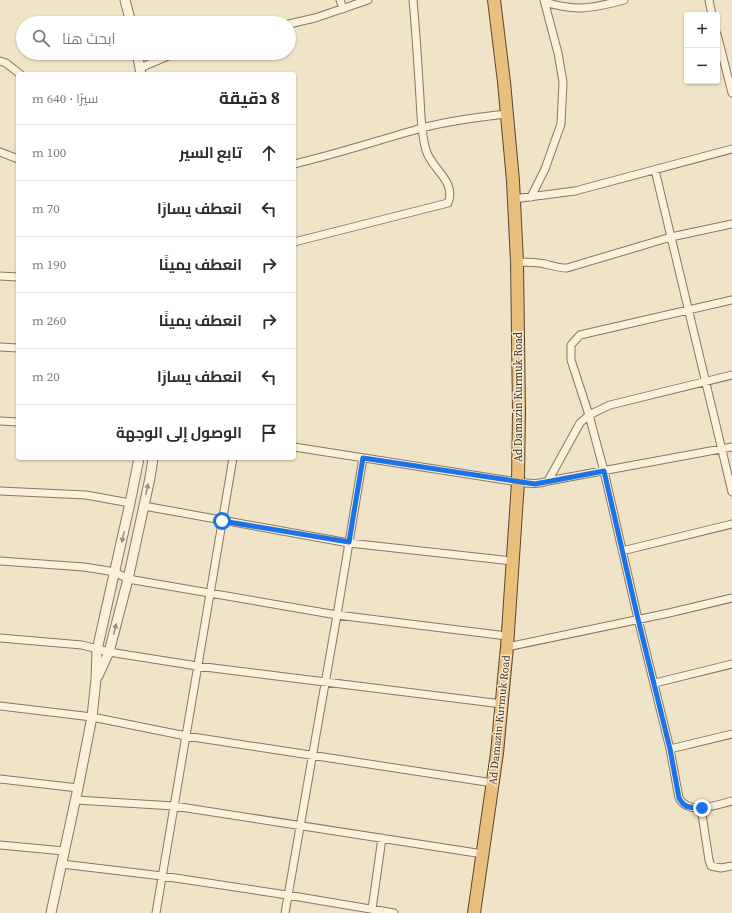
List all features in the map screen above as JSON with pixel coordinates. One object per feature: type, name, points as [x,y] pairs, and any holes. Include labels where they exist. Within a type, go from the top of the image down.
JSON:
[{"type":"highway","name":"Ad Damazin Kurmuk Road","points":[[474,913],[497,753],[507,642],[518,482],[519,404],[517,262],[506,114],[494,0]]},
{"type":"street","points":[[125,0],[129,16]]},
{"type":"street","points":[[340,0],[343,9]]},
{"type":"street","points":[[296,22],[315,18],[368,0]]},
{"type":"street","points":[[296,241],[448,203],[450,197],[450,186],[429,158],[422,128],[413,0]]},
{"type":"street","points":[[544,1],[560,7],[578,9],[606,5],[624,0]]},
{"type":"street","points":[[708,0],[711,12]]},
{"type":"street","points":[[531,197],[545,169],[561,124],[563,82],[558,53],[544,1]]},
{"type":"street","points":[[720,45],[732,93]]},
{"type":"street","points":[[139,60],[141,71],[162,60]]},
{"type":"street","points":[[0,61],[17,72]]},
{"type":"street","points":[[296,164],[422,128],[462,120],[506,114]]},
{"type":"street","points":[[513,199],[575,191],[732,149]]},
{"type":"street","points":[[0,152],[16,158]]},
{"type":"street","points":[[655,170],[732,492]]},
{"type":"street","points":[[517,262],[531,262],[557,268],[567,268],[671,237],[732,224]]},
{"type":"street","points":[[0,276],[16,277]]},
{"type":"street","points":[[732,300],[580,335],[571,346],[571,360],[589,415],[604,471],[638,619],[655,683],[670,749],[679,798],[686,806],[702,808],[732,801]]},
{"type":"street","points":[[0,347],[16,348]]},
{"type":"street","points":[[548,481],[580,424],[589,415],[610,405],[732,375]]},
{"type":"street","points":[[0,421],[16,422]]},
{"type":"street","points":[[296,447],[535,484],[732,447]]},
{"type":"street","points":[[285,913],[363,458]]},
{"type":"street","points":[[51,913],[76,800],[92,716],[97,650],[139,460]]},
{"type":"street","points":[[96,679],[109,652],[128,579],[144,506],[152,460]]},
{"type":"street","points":[[156,913],[233,460]]},
{"type":"street","points":[[0,491],[86,495],[130,503]]},
{"type":"street","points":[[144,506],[222,521],[349,542],[512,561]]},
{"type":"street","points":[[622,551],[732,524]]},
{"type":"street","points":[[0,561],[84,567],[115,572],[128,579],[337,615],[507,642],[638,619],[732,598]]},
{"type":"street","points":[[0,638],[82,645],[97,650],[197,666],[502,704]]},
{"type":"street","points":[[655,683],[732,664]]},
{"type":"street","points":[[0,706],[92,716],[186,736],[493,783]]},
{"type":"street","points":[[670,749],[732,734]]},
{"type":"street","points":[[0,779],[78,788]]},
{"type":"street","points":[[76,800],[174,806],[300,824],[483,854]]},
{"type":"street","points":[[702,808],[708,860],[711,866],[721,868],[732,866]]},
{"type":"street","points":[[372,909],[382,838]]},
{"type":"street","points":[[0,845],[64,851]]},
{"type":"street","points":[[62,864],[162,876],[394,913]]},
{"type":"route","points":[[222,521],[349,542],[363,458],[535,484],[542,484],[548,481],[604,471],[638,619],[655,683],[670,749],[679,798],[686,806],[702,808]]}]
